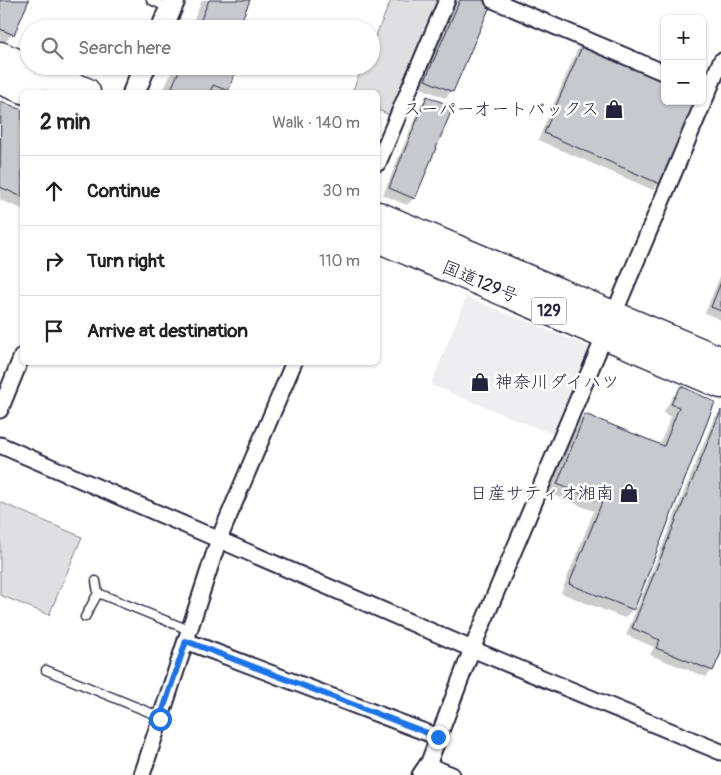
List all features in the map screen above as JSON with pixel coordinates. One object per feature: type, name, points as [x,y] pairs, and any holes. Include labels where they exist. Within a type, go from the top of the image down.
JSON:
[{"type":"highway","points":[[0,56],[20,64]]},
{"type":"highway","points":[[45,75],[81,90]]},
{"type":"highway","points":[[0,80],[26,90]]},
{"type":"highway","name":"国道129号","points":[[380,217],[609,325],[721,384]]},
{"type":"highway","name":"国道129号","points":[[380,239],[609,325],[721,361]]},
{"type":"street","points":[[380,158],[447,0]]},
{"type":"street","points":[[493,0],[661,71]]},
{"type":"street","points":[[166,20],[172,4]]},
{"type":"street","points":[[706,88],[721,61]]},
{"type":"street","points":[[135,90],[142,75]]},
{"type":"street","points":[[452,775],[424,770],[472,648],[609,325],[699,105]]},
{"type":"street","points":[[0,410],[20,361]]},
{"type":"street","points":[[142,775],[219,539],[293,365]]},
{"type":"street","points":[[1,448],[721,752]]},
{"type":"street","points":[[187,636],[438,737]]},
{"type":"lane","points":[[150,0],[172,4]]},
{"type":"lane","points":[[85,617],[98,594],[96,581]]},
{"type":"lane","points":[[98,594],[187,636]]},
{"type":"lane","points":[[46,670],[161,717]]},
{"type":"shaded area","points":[[391,0],[440,0],[392,116],[380,111],[380,90],[353,90],[359,75],[380,75],[380,26]]},
{"type":"shaded area","points":[[466,297],[590,347],[554,435],[431,385]]},
{"type":"shaded area","points":[[0,502],[82,537],[49,615],[0,595]]},
{"type":"building","points":[[0,0],[29,0],[14,35],[0,29]]},
{"type":"building","points":[[209,0],[250,0],[242,20],[201,20]]},
{"type":"building","points":[[460,0],[483,0],[491,4],[453,92],[425,80]]},
{"type":"building","points":[[584,42],[661,75],[661,105],[694,105],[660,184],[544,133]]},
{"type":"building","points":[[177,75],[234,75],[228,90],[213,85],[211,90],[171,90]]},
{"type":"building","points":[[427,96],[453,107],[415,199],[389,188]]},
{"type":"building","points":[[1,101],[20,109],[20,196],[0,187]]},
{"type":"building","points":[[721,282],[721,311],[711,307]]},
{"type":"building","name":"日産サティオ湘南","points":[[681,386],[715,402],[634,610],[569,584],[602,502],[557,484],[585,414],[664,446],[679,407],[671,404]]},
{"type":"building","points":[[721,410],[721,653],[713,671],[656,648],[660,640],[632,628]]},
{"type":"place","name":"スーパーオートバックス","points":[[614,109]]},
{"type":"place","name":"神奈川ダイハツ","points":[[480,382]]},
{"type":"place","name":"日産サティオ湘南","points":[[629,493]]},
{"type":"route","points":[[160,719],[186,641],[438,737]]}]
